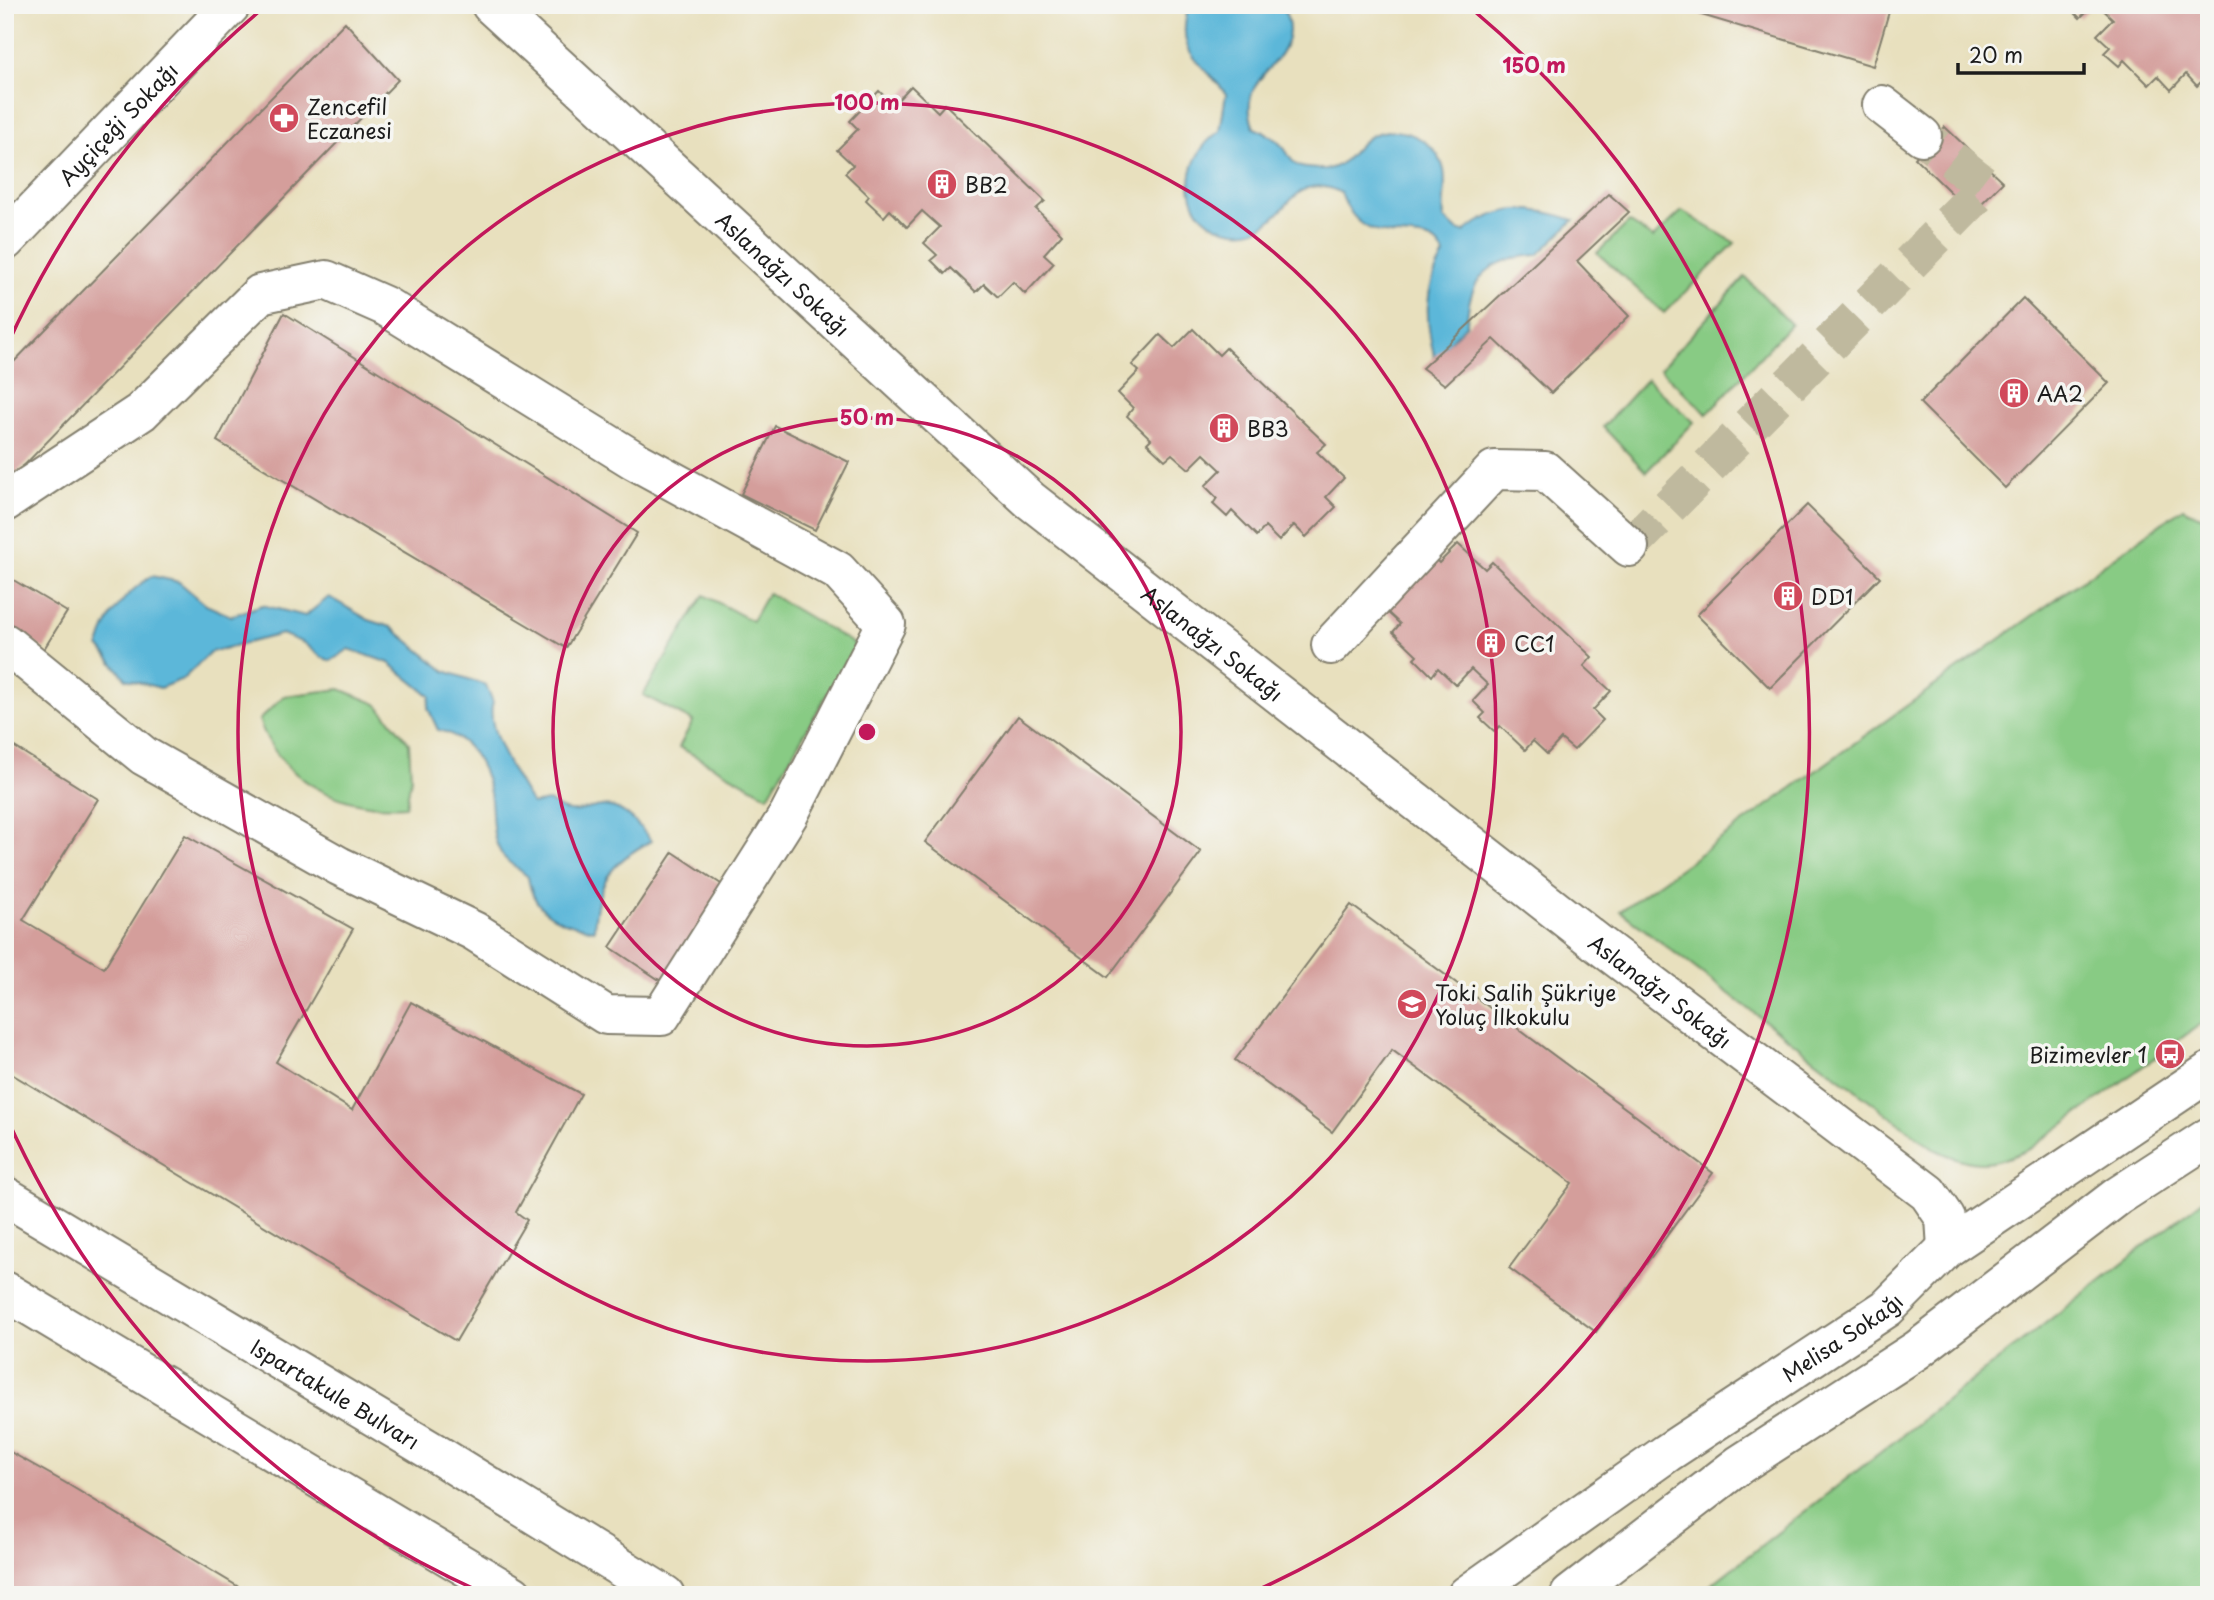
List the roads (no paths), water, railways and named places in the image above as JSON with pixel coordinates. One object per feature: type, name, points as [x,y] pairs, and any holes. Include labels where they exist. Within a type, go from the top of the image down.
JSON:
[{"type":"street","name":"Ayçiçeği Sokağı","points":[[5,241],[231,5]]},
{"type":"street","name":"Aslanağzı Sokağı","points":[[491,5],[1030,500],[1600,945],[1928,1193],[1945,1218],[1947,1248]]},
{"type":"street","points":[[1882,106],[1922,136]]},
{"type":"street","points":[[5,502],[141,412],[260,294],[326,280],[385,306],[634,460],[838,571],[886,624],[789,814],[661,1016],[606,1015],[474,931],[339,866],[144,756],[5,643]]},
{"type":"street","points":[[1331,645],[1494,470],[1545,471],[1593,518],[1629,547]]},
{"type":"street","name":"Melisa Sokağı","points":[[1466,1595],[1667,1453],[1887,1308],[1947,1248],[2209,1072]]},
{"type":"street","points":[[1570,1595],[1739,1465],[1917,1350],[2118,1196],[2209,1137]]},
{"type":"street","name":"Ispartakule Bulvarı","points":[[5,1196],[435,1453],[665,1595]]},
{"type":"street","points":[[5,1291],[513,1595]]},
{"type":"water","points":[[1189,5],[1282,5],[1289,25],[1287,41],[1260,78],[1253,91],[1250,108],[1254,128],[1275,139],[1297,165],[1313,169],[1331,168],[1344,161],[1371,136],[1382,132],[1404,132],[1425,142],[1440,159],[1445,176],[1444,218],[1457,230],[1464,232],[1491,216],[1517,210],[1544,212],[1574,220],[1538,255],[1507,260],[1485,273],[1472,293],[1467,324],[1435,359],[1429,332],[1428,306],[1432,280],[1444,255],[1437,244],[1426,238],[1381,232],[1365,226],[1352,214],[1341,193],[1323,187],[1309,188],[1297,194],[1266,224],[1252,230],[1235,231],[1217,226],[1203,216],[1194,204],[1190,189],[1191,174],[1196,158],[1206,143],[1220,131],[1226,94],[1192,56],[1185,36]]},
{"type":"water","points":[[152,576],[179,582],[206,605],[231,616],[262,605],[305,616],[329,597],[369,620],[391,627],[445,671],[486,685],[493,702],[491,713],[497,740],[532,804],[549,801],[562,809],[574,811],[607,806],[619,810],[634,821],[651,841],[615,866],[608,876],[598,899],[594,930],[559,920],[542,908],[531,890],[528,877],[506,859],[499,848],[494,833],[490,793],[479,762],[458,738],[438,730],[428,708],[430,696],[389,663],[349,649],[331,661],[321,657],[304,643],[282,634],[211,652],[183,679],[160,688],[126,679],[99,646],[112,615],[134,589]]},
{"type":"tunnel","points":[[1629,547],[1986,186],[1922,136]]},
{"type":"place","name":"Zencefil Eczanesi","points":[[284,118]]},
{"type":"place","name":"BB2","points":[[942,184]]},
{"type":"place","name":"AA2","points":[[2014,393]]},
{"type":"place","name":"BB3","points":[[1224,428]]},
{"type":"place","name":"DD1","points":[[1788,596]]},
{"type":"place","name":"CC1","points":[[1491,643]]},
{"type":"place","name":"Toki Salih Şükriye Yoluç İlkokulu","points":[[1412,1004]]},
{"type":"place","name":"Bizimevler 1","points":[[2170,1054]]}]
